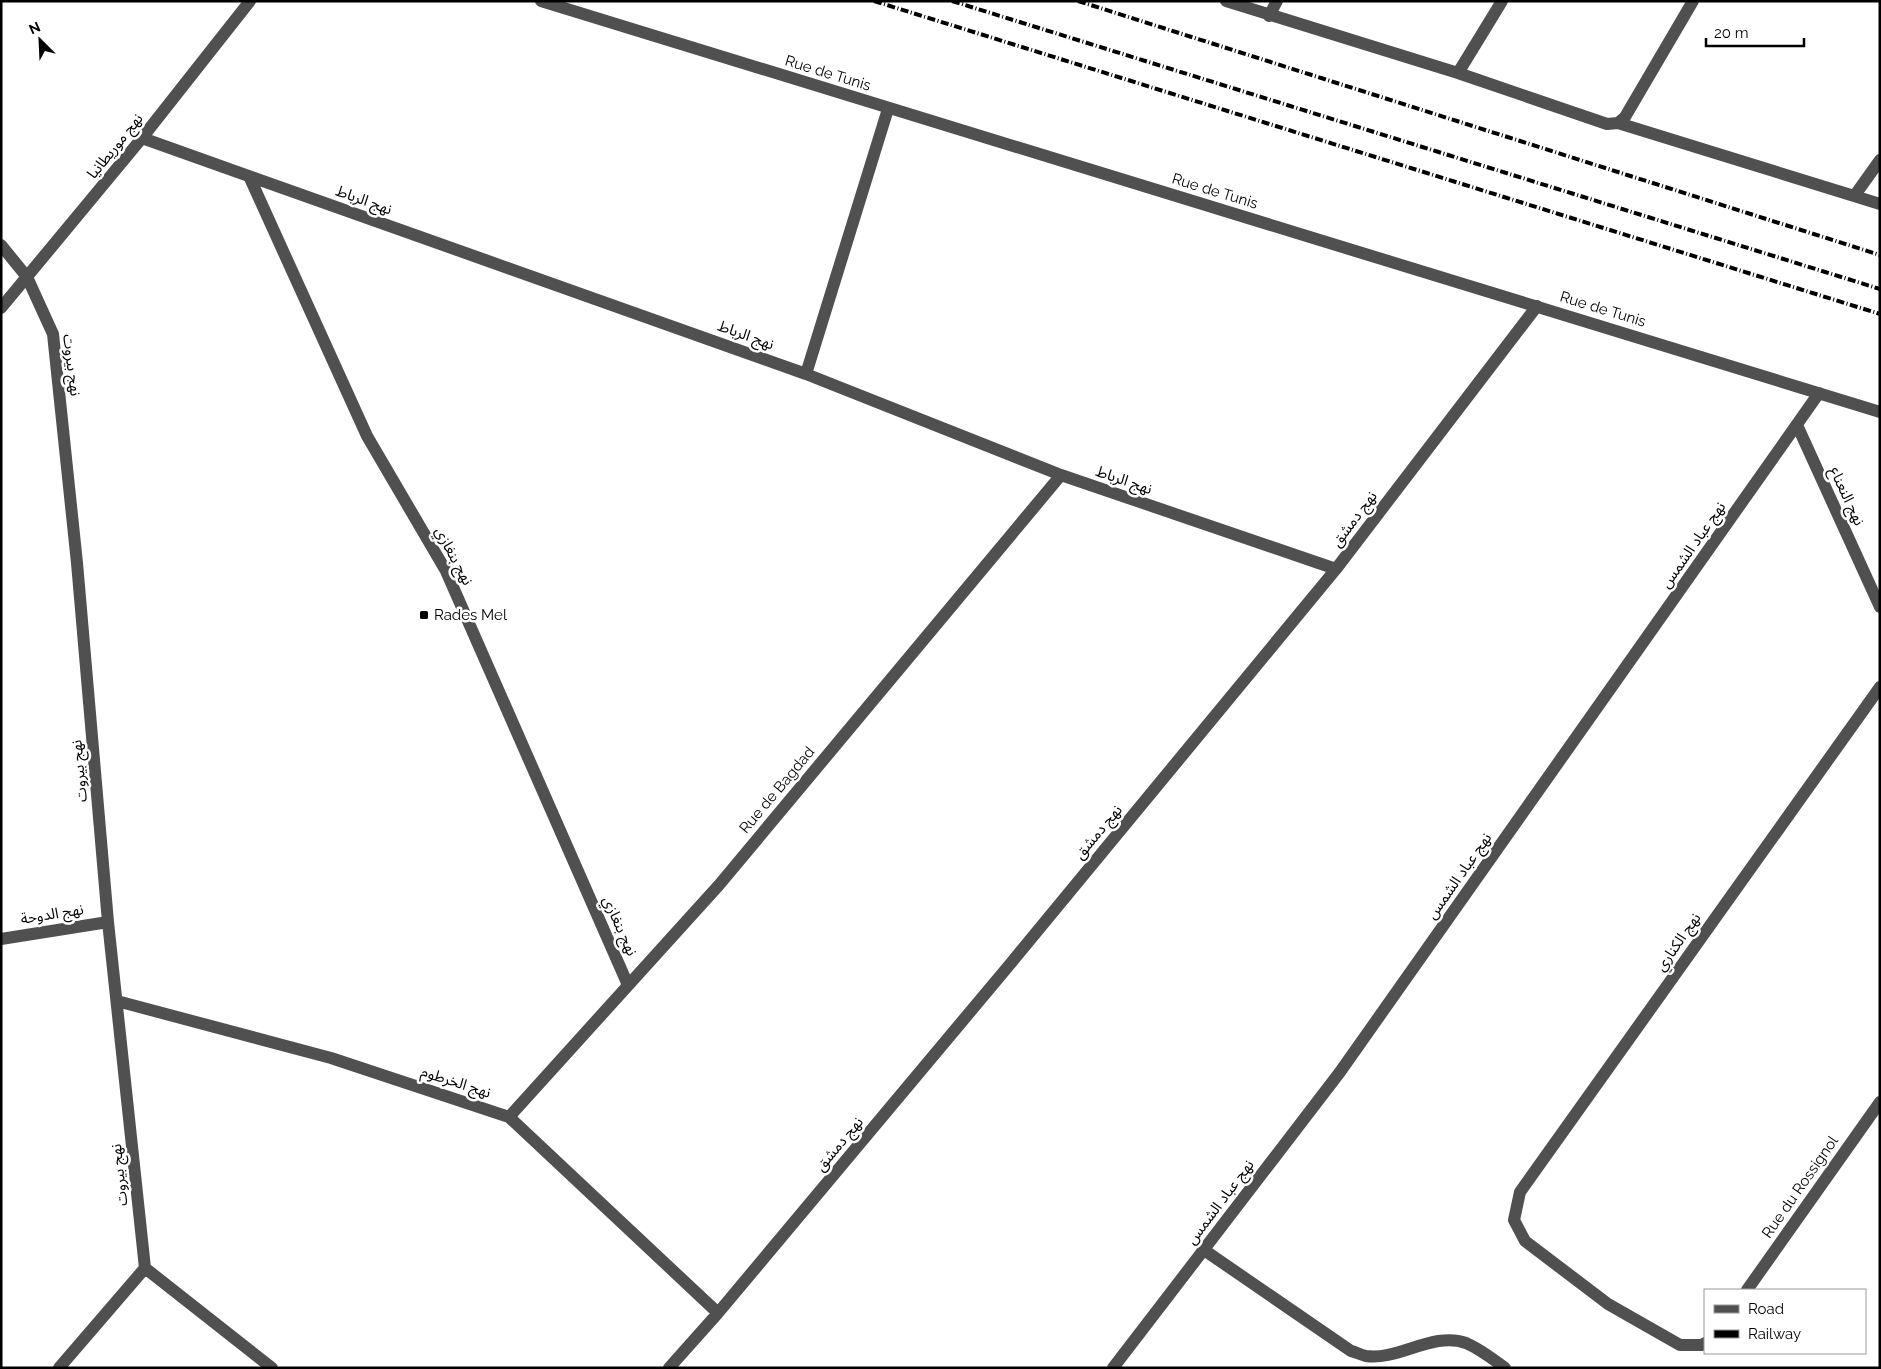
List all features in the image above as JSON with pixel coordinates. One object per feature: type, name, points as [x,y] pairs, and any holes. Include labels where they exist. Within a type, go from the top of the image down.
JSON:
[{"type":"street","name":"نهج موريطانيا","points":[[1,308],[142,138],[250,1]]},
{"type":"street","name":"Rue de Tunis","points":[[541,1],[1880,412]]},
{"type":"street","points":[[1226,1],[1458,74],[1607,124],[1618,123],[1880,204]]},
{"type":"street","points":[[1269,16],[1277,1]]},
{"type":"street","points":[[1458,74],[1502,1]]},
{"type":"street","points":[[1618,123],[1625,117],[1693,1]]},
{"type":"street","points":[[806,374],[888,109]]},
{"type":"street","name":"نهج الرباط","points":[[142,138],[806,374],[1061,475],[1336,569]]},
{"type":"street","points":[[1855,195],[1880,160]]},
{"type":"street","name":"نهج بنغازي","points":[[249,176],[366,436],[446,571],[628,985]]},
{"type":"street","name":"نهج بيروت","points":[[1,245],[27,277],[53,334],[77,563],[108,922],[146,1268]]},
{"type":"street","name":"نهج دمشق","points":[[669,1368],[718,1313],[1017,956],[1336,569],[1537,306]]},
{"type":"street","name":"نهج عباد الشمس","points":[[1113,1368],[1340,1072],[1819,393]]},
{"type":"street","name":"نهج النعناع","points":[[1797,425],[1880,606]]},
{"type":"street","name":"Rue de Bagdad","points":[[509,1117],[719,885],[1061,475]]},
{"type":"street","name":"نهج الكناري","points":[[1704,1344],[1702,1346],[1680,1344],[1608,1304],[1526,1241],[1514,1220],[1520,1192],[1880,687]]},
{"type":"street","name":"نهج الدوحة","points":[[1,939],[108,922]]},
{"type":"street","name":"نهج الخرطوم","points":[[116,1001],[331,1058],[509,1117],[718,1313]]},
{"type":"street","name":"Rue du Rossignol","points":[[1748,1289],[1880,1102]]},
{"type":"street","points":[[1204,1250],[1351,1350],[1366,1356],[1387,1354],[1442,1342],[1464,1342],[1506,1368]]},
{"type":"street","points":[[59,1368],[146,1268],[272,1368]]},
{"type":"railway","points":[[874,1],[1880,314]]},
{"type":"railway","points":[[952,1],[1880,289]]},
{"type":"railway","points":[[1078,1],[1880,255]]},
{"type":"place","name":"Rades Mel","points":[[424,615]]}]
